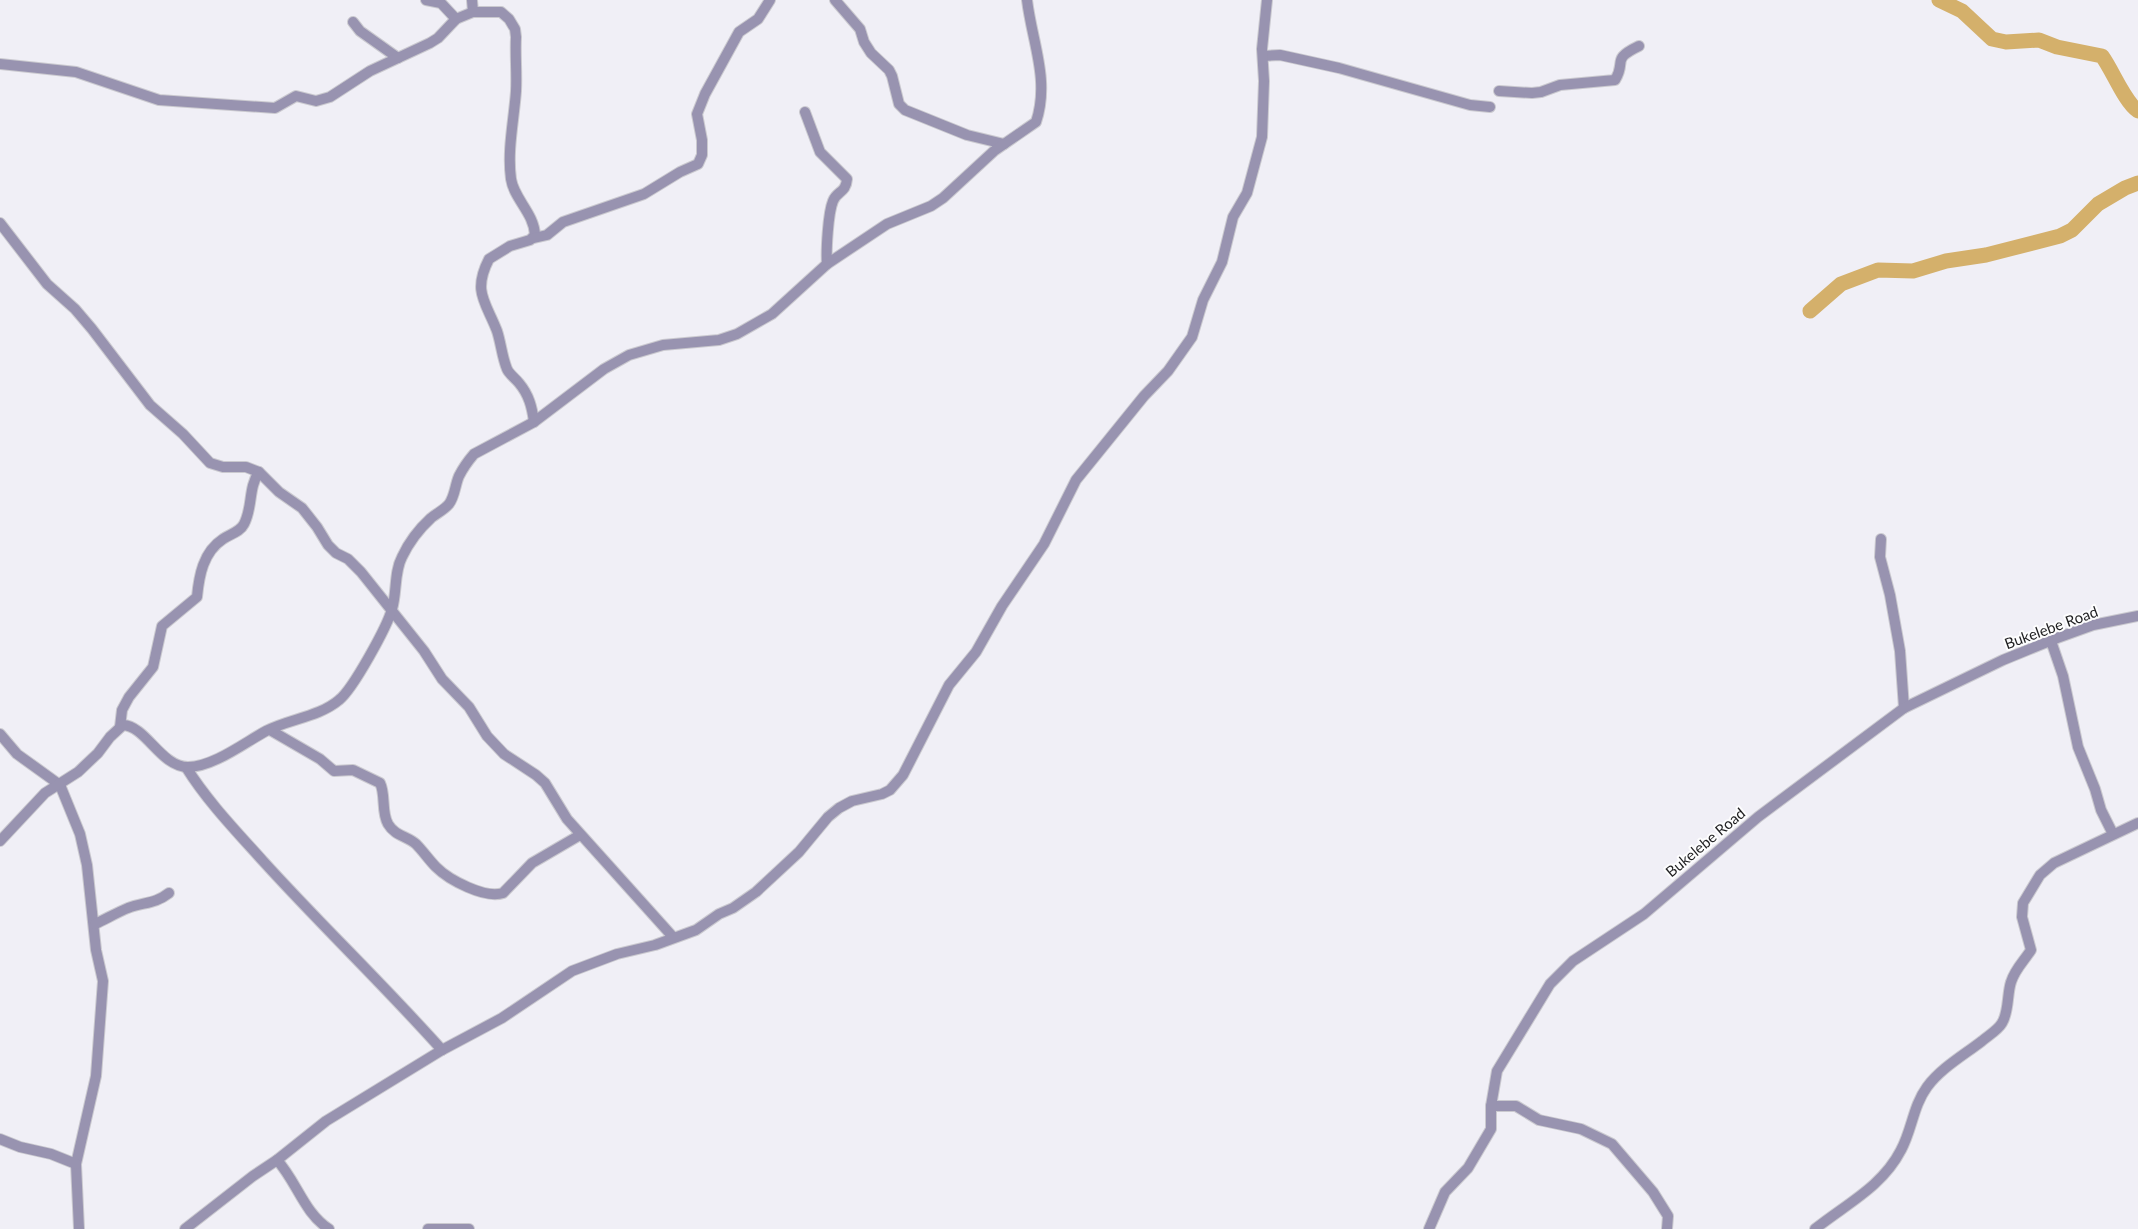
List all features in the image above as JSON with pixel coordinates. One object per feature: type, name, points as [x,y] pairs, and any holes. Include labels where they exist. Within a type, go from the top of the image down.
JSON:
[{"type":"street","points":[[426,0],[442,3],[456,19]]},
{"type":"street","points":[[472,0],[472,12]]},
{"type":"street","points":[[534,422],[530,400],[506,368],[496,330],[485,309],[481,293],[481,282],[488,259],[504,249],[547,235],[563,222],[644,194],[680,172],[698,164],[702,155],[702,140],[697,114],[705,94],[739,32],[758,19],[770,0]]},
{"type":"street","points":[[835,0],[860,29],[864,42],[871,53],[889,70],[899,104],[905,110],[967,135],[1004,144]]},
{"type":"street","points":[[120,727],[127,726],[134,729],[159,753],[173,762],[186,767],[199,766],[213,761],[270,730],[317,712],[339,701],[362,668],[392,610],[400,559],[420,529],[449,503],[466,462],[482,449],[534,422],[604,369],[629,355],[663,345],[719,340],[737,334],[772,314],[827,264],[887,224],[937,202],[1004,144],[1036,122],[1041,108],[1040,61],[1027,0]]},
{"type":"street","points":[[185,1229],[253,1176],[278,1160],[326,1121],[442,1050],[502,1018],[572,971],[617,954],[655,945],[696,930],[719,914],[742,902],[789,862],[828,817],[839,808],[852,801],[882,794],[890,790],[903,775],[938,710],[949,685],[976,652],[989,627],[1044,544],[1076,480],[1144,396],[1168,371],[1192,337],[1203,300],[1222,262],[1234,217],[1248,194],[1262,137],[1264,115],[1263,56],[1267,0]]},
{"type":"street","points":[[0,64],[76,72],[159,100],[275,108],[296,96],[316,101],[322,100],[370,71],[438,38],[456,19],[472,12],[501,12],[509,19],[515,29],[516,89],[512,121],[510,176],[512,186],[528,212],[533,225],[534,238]]},
{"type":"street","points":[[354,22],[360,31],[398,58]]},
{"type":"street","points":[[1499,91],[1532,94],[1560,85],[1615,80],[1621,58],[1626,52],[1639,46]]},
{"type":"street","points":[[1263,56],[1280,55],[1306,60],[1470,105],[1490,107]]},
{"type":"street","points":[[806,112],[820,152],[847,179],[843,191],[833,201],[826,253],[827,264]]},
{"type":"street","points":[[0,223],[47,284],[75,309],[160,415],[179,430],[210,463],[223,467],[246,467],[259,472],[279,492],[302,508],[328,545],[354,566],[392,610],[424,651],[442,679],[469,707],[487,736],[504,754],[545,783],[567,819],[580,835],[673,937]]},
{"type":"street","points":[[0,841],[45,793],[60,785],[98,754],[120,727],[122,710],[129,697],[153,667],[162,626],[197,597],[201,572],[213,547],[244,524],[249,509],[252,485],[259,472]]},
{"type":"street","points":[[1881,539],[1880,557],[1890,595],[1900,651],[1904,708]]},
{"type":"street","name":"Bukelebe Road","points":[[1429,1229],[1445,1192],[1468,1168],[1491,1129],[1491,1106],[1497,1071],[1550,984],[1563,970],[1592,946],[1644,914],[1758,817],[1904,708],[2002,660],[2050,641],[2094,625],[2138,616]]},
{"type":"street","points":[[2050,641],[2063,676],[2078,747],[2095,788],[2101,810],[2113,834]]},
{"type":"street","points":[[270,730],[320,760],[334,771],[353,770],[380,783],[386,819],[390,828],[397,835],[413,842],[444,874],[483,893],[497,895],[503,893],[532,863],[580,835]]},
{"type":"street","points":[[0,734],[17,754],[60,785],[84,848],[103,992],[96,1076],[76,1164],[78,1229]]},
{"type":"street","points":[[186,767],[249,845],[288,889],[393,995],[442,1050]]},
{"type":"street","points":[[1815,1229],[1835,1213],[1856,1200],[1880,1180],[1902,1149],[1919,1098],[1928,1086],[2002,1024],[2015,971],[2031,950],[2022,918],[2023,903],[2040,875],[2054,863],[2138,823]]},
{"type":"street","points":[[95,924],[126,909],[159,900],[169,893]]},
{"type":"street","points":[[1491,1106],[1516,1106],[1539,1120],[1582,1129],[1612,1144],[1661,1205],[1668,1216],[1667,1229]]},
{"type":"street","points":[[0,1139],[20,1147],[51,1154],[76,1164]]},
{"type":"street","points":[[278,1160],[289,1174],[316,1220],[329,1229]]},
{"type":"street","points":[[428,1229],[469,1229]]},
{"type":"waterway","points":[[1939,0],[1962,11],[1992,39],[2006,42],[2039,40],[2057,47],[2102,56],[2123,93],[2138,111]]},
{"type":"waterway","points":[[1810,311],[1841,284],[1878,270],[1913,271],[1946,261],[1986,255],[2060,236],[2072,230],[2098,204],[2125,188],[2138,183]]}]
